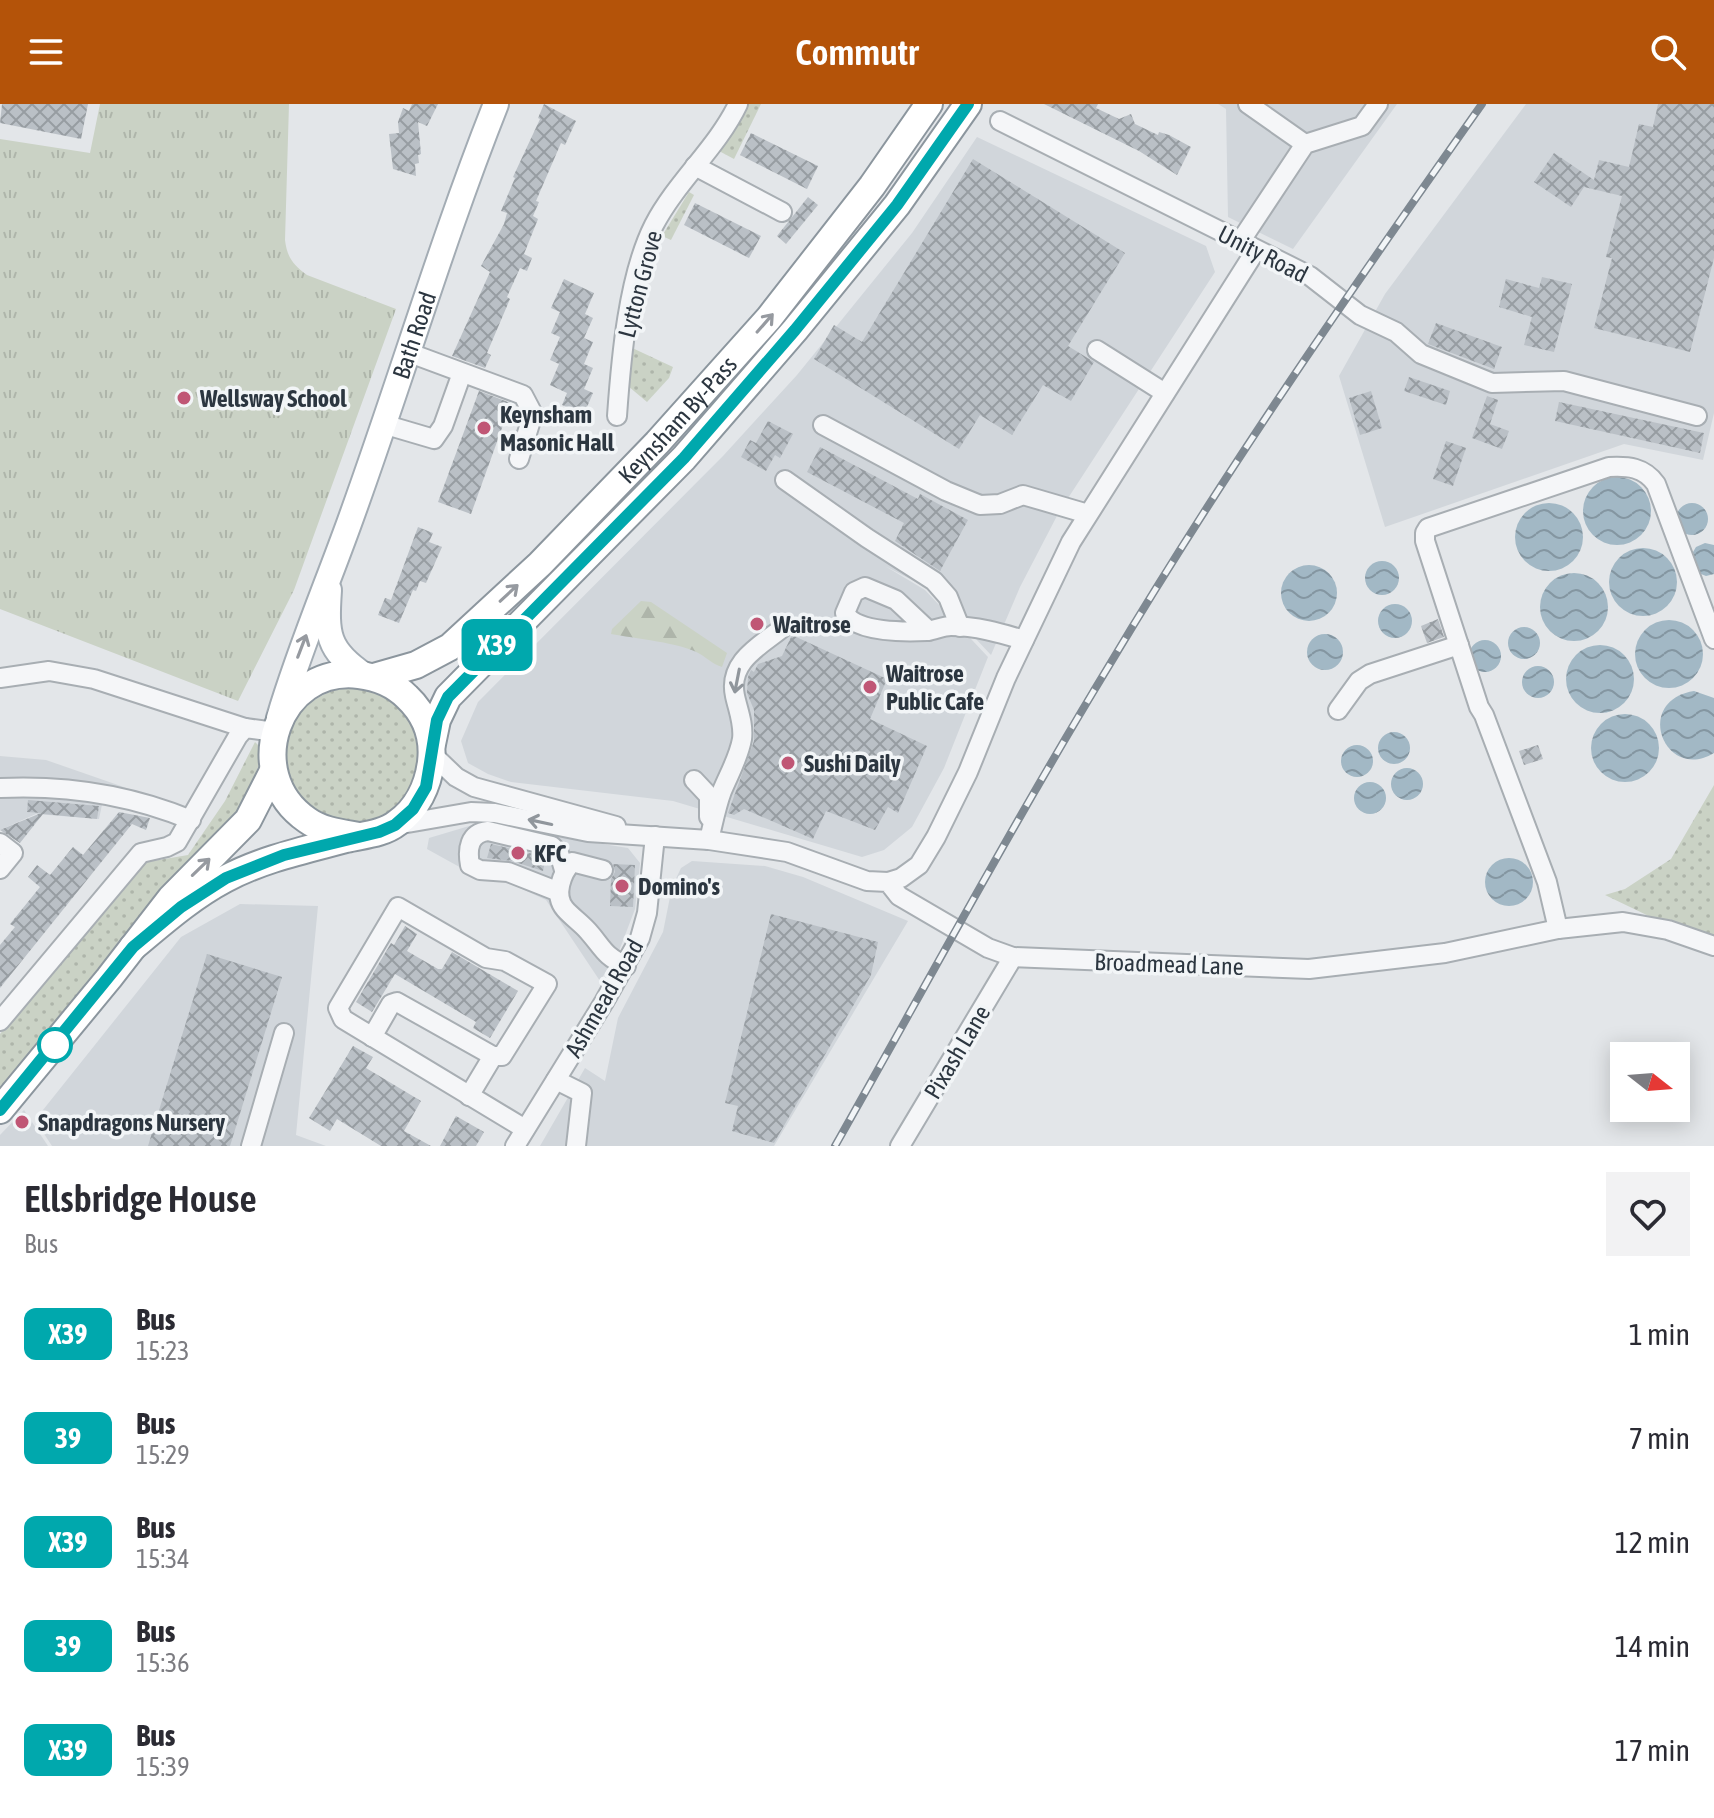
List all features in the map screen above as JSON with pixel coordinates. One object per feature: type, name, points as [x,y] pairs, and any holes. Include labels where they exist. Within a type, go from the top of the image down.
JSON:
[{"type":"highway","name":"Keynsham By-Pass","points":[[369,676],[416,665],[450,647],[540,564],[657,443],[769,318],[872,186],[929,104]]},
{"type":"highway","name":"Keynsham By-Pass","points":[[432,749],[437,720],[448,697],[694,446],[795,330],[897,205],[968,104]]},
{"type":"highway","points":[[133,947],[181,907],[226,878],[284,855],[379,832],[395,825],[413,809],[426,787],[432,749],[427,723],[416,705],[402,692],[369,676],[345,673],[312,682],[296,698],[277,726],[271,752],[273,771],[288,802],[308,821],[328,830],[359,836]]},
{"type":"highway","points":[[0,1110],[171,898],[248,820],[273,771]]},
{"type":"main road","name":"Bath Road","points":[[277,726],[292,672],[351,518],[457,203],[496,104]]},
{"type":"main road","name":"Bath Road","points":[[331,568],[327,614],[331,643],[343,661],[369,676]]},
{"type":"street","name":"Lytton Grove","points":[[617,416],[627,395],[623,346],[636,279],[653,226],[738,104]]},
{"type":"street","points":[[1248,104],[1305,144]]},
{"type":"street","points":[[888,882],[901,878],[919,865],[936,837],[1071,542],[1165,393],[1305,144],[1362,126],[1378,104]]},
{"type":"street","name":"Unity Road","points":[[1000,121],[1310,276],[1360,315],[1396,332],[1421,354],[1492,383],[1564,381],[1697,416]]},
{"type":"street","points":[[695,166],[782,212]]},
{"type":"street","points":[[1097,350],[1165,393]]},
{"type":"street","points":[[407,352],[523,395],[533,414],[519,459]]},
{"type":"street","points":[[383,424],[434,439],[443,426],[462,373]]},
{"type":"street","points":[[823,425],[946,491],[980,505],[1000,504],[1023,495],[1088,514]]},
{"type":"street","points":[[1558,929],[1547,882],[1479,707],[1425,533],[1428,528],[1609,467],[1640,469],[1656,484],[1714,639]]},
{"type":"street","points":[[785,480],[934,581],[948,597],[960,627]]},
{"type":"street","points":[[709,840],[722,791],[742,738],[734,691],[742,661],[754,648],[786,625]]},
{"type":"street","points":[[929,631],[948,626],[960,627],[989,630],[1024,640]]},
{"type":"street","points":[[1338,710],[1359,681],[1370,674],[1459,645]]},
{"type":"street","points":[[0,678],[49,671],[94,679],[245,728],[277,726]]},
{"type":"street","points":[[0,1021],[141,853],[177,842],[245,728]]},
{"type":"street","name":"Broadmead Lane","points":[[432,749],[456,777],[474,787],[650,835]]},
{"type":"street","points":[[709,840],[709,796],[699,783],[718,775],[738,753]]},
{"type":"street","points":[[0,788],[105,794],[151,804],[191,820]]},
{"type":"street","name":"Broadmead Lane","points":[[395,825],[471,812],[495,813],[588,832],[709,840],[787,852],[867,881],[888,882],[899,896],[988,948],[1013,957],[1309,969],[1445,953],[1558,929],[1623,922],[1668,930],[1714,946]]},
{"type":"street","points":[[559,892],[521,875],[480,870],[470,865],[468,854],[472,839],[479,832],[488,831],[552,846],[559,853],[564,870],[559,892],[563,908],[576,917],[607,957],[626,966]]},
{"type":"street","name":"Ashmead Road","points":[[515,1146],[626,966],[640,938],[647,913],[650,835]]},
{"type":"street","points":[[0,843],[13,853],[0,869]]},
{"type":"street","points":[[564,870],[572,862],[603,870]]},
{"type":"street","points":[[372,1037],[391,1004],[397,1002],[493,1056],[502,1056],[547,984],[505,961],[486,958],[398,907],[338,1008],[343,1019],[372,1037],[469,1096],[525,1129]]},
{"type":"street","name":"Pixash Lane","points":[[900,1146],[1013,957]]},
{"type":"street","points":[[251,1146],[284,1033]]},
{"type":"street","points":[[469,1096],[493,1056]]},
{"type":"street","points":[[556,1080],[582,1093],[576,1146]]},
{"type":"shaded area","points":[[1218,104],[1397,104],[1293,249],[1228,217],[1226,109]]},
{"type":"shaded area","points":[[1526,104],[1714,104],[1714,413],[1703,460],[1624,444],[1385,527],[1339,376],[1385,294]]},
{"type":"shaded area","points":[[977,137],[1206,246],[1215,272],[1059,512],[1020,587],[991,655],[929,589],[885,566],[925,590],[988,657],[944,768],[912,827],[884,850],[862,857],[673,801],[511,782],[468,763],[461,741],[478,702],[723,456],[797,375],[912,233]]},
{"type":"shaded area","points":[[0,756],[46,760],[184,808],[103,800],[99,819],[36,814],[0,830]]},
{"type":"shaded area","points":[[476,824],[628,848],[640,863],[635,909],[619,951],[600,981],[546,900],[505,881],[474,875],[427,849],[429,838]]},
{"type":"shaded area","points":[[692,861],[765,866],[803,877],[908,921],[774,1146],[540,1146],[585,1068],[605,1081],[618,1018],[663,932],[672,887],[681,868]]},
{"type":"shaded area","points":[[240,904],[318,906],[296,1135],[326,1146],[52,1146],[35,1120],[181,937]]},
{"type":"shaded area","name":"Snapdragons Nursery","points":[[24,1110],[48,1146],[0,1146],[0,1135]]},
{"type":"green space","name":"Wellsway School","points":[[100,104],[289,104],[285,240],[289,256],[307,275],[396,309],[294,590],[238,701],[0,609],[0,139],[90,153]]},
{"type":"green space","points":[[749,104],[761,104],[734,159],[719,151]]},
{"type":"green space","points":[[689,192],[694,195],[671,240],[662,236]]},
{"type":"green space","points":[[628,346],[673,367],[669,378],[647,402],[628,386]]},
{"type":"green space","points":[[641,601],[651,602],[727,653],[722,667],[682,647],[611,634],[612,629]]},
{"type":"green space","points":[[353,688],[379,694],[401,708],[415,730],[421,756],[415,782],[401,804],[379,818],[353,824],[327,818],[305,804],[291,782],[285,756],[291,730],[305,708],[327,694]]},
{"type":"green space","points":[[255,742],[259,746],[258,767],[243,809],[0,1093],[0,1034],[141,863],[188,855],[225,801]]},
{"type":"green space","points":[[1714,785],[1714,941],[1655,919],[1605,895],[1625,889],[1671,859]]},
{"type":"water","points":[[1617,477],[1641,487],[1651,511],[1641,535],[1617,545],[1593,535],[1583,511],[1593,487]]},
{"type":"water","points":[[1549,503],[1573,513],[1583,537],[1573,561],[1549,571],[1525,561],[1515,537],[1525,513]]},
{"type":"water","points":[[1692,503],[1704,507],[1708,519],[1704,531],[1692,535],[1680,531],[1676,519],[1680,507]]},
{"type":"water","points":[[1705,543],[1714,545],[1714,574],[1706,576],[1696,572],[1690,557],[1696,547]]},
{"type":"water","points":[[1643,548],[1667,558],[1677,582],[1667,606],[1643,616],[1619,606],[1609,582],[1619,558]]},
{"type":"water","points":[[1382,561],[1394,566],[1399,578],[1394,590],[1382,595],[1370,590],[1365,578],[1370,566]]},
{"type":"water","points":[[1309,565],[1329,573],[1337,593],[1329,613],[1309,621],[1289,613],[1281,593],[1289,573]]},
{"type":"water","points":[[1574,573],[1598,583],[1608,607],[1598,631],[1574,641],[1550,631],[1540,607],[1550,583]]},
{"type":"water","points":[[1395,604],[1407,609],[1412,621],[1407,633],[1395,638],[1383,633],[1378,621],[1383,609]]},
{"type":"water","points":[[1669,620],[1693,630],[1703,654],[1693,678],[1669,688],[1645,678],[1635,654],[1645,630]]},
{"type":"water","points":[[1524,627],[1535,632],[1540,643],[1535,654],[1524,659],[1513,654],[1508,643],[1513,632]]},
{"type":"water","points":[[1325,634],[1338,639],[1343,652],[1338,665],[1325,670],[1312,665],[1307,652],[1312,639]]},
{"type":"water","points":[[1485,640],[1496,645],[1501,656],[1496,667],[1485,672],[1474,667],[1469,656],[1474,645]]},
{"type":"water","points":[[1600,645],[1624,655],[1634,679],[1624,703],[1600,713],[1576,703],[1566,679],[1576,655]]},
{"type":"water","points":[[1538,666],[1549,671],[1554,682],[1549,693],[1538,698],[1527,693],[1522,682],[1527,671]]},
{"type":"water","points":[[1694,691],[1714,698],[1714,753],[1697,759],[1681,757],[1670,749],[1662,737],[1660,723],[1664,709],[1675,698]]},
{"type":"water","points":[[1625,714],[1649,724],[1659,748],[1649,772],[1625,782],[1601,772],[1591,748],[1601,724]]},
{"type":"water","points":[[1394,732],[1405,737],[1410,748],[1405,759],[1394,764],[1383,759],[1378,748],[1383,737]]},
{"type":"water","points":[[1357,745],[1368,750],[1373,761],[1368,772],[1357,777],[1346,772],[1341,761],[1346,750]]},
{"type":"water","points":[[1407,768],[1418,773],[1423,784],[1418,795],[1407,800],[1396,795],[1391,784],[1396,773]]},
{"type":"water","points":[[1370,782],[1381,787],[1386,798],[1381,809],[1370,814],[1359,809],[1354,798],[1359,787]]},
{"type":"water","points":[[1509,858],[1526,865],[1533,882],[1526,899],[1509,906],[1492,899],[1485,882],[1492,865]]},
{"type":"building","points":[[2,104],[88,104],[81,139],[0,123]]},
{"type":"building","points":[[412,104],[438,104],[427,126],[418,122],[421,154],[418,155],[419,163],[415,164],[416,176],[393,169],[389,134],[399,133],[398,122],[403,108],[409,111]]},
{"type":"building","points":[[544,104],[576,121],[565,145],[561,143],[536,201],[539,202],[533,216],[538,219],[524,254],[532,258],[527,271],[520,268],[507,297],[510,299],[487,353],[491,355],[485,368],[452,356],[490,272],[481,266],[504,224],[507,213],[501,211]]},
{"type":"building","points":[[1044,104],[1098,104],[1096,108],[1119,119],[1131,114],[1135,124],[1158,135],[1159,132],[1169,135],[1191,147],[1177,175],[1139,151]]},
{"type":"building","points":[[1658,104],[1714,104],[1714,258],[1690,352],[1594,328],[1612,258],[1606,257],[1622,196],[1584,187],[1571,207],[1534,182],[1554,153],[1594,180],[1599,160],[1629,167],[1639,124],[1653,127]]},
{"type":"building","points":[[751,133],[818,166],[807,189],[740,155]]},
{"type":"building","points":[[973,159],[1125,253],[1068,346],[1094,362],[1071,401],[1043,385],[1012,435],[980,415],[959,449],[814,359],[834,325],[862,342]]},
{"type":"building","points":[[808,197],[818,205],[786,244],[777,236]]},
{"type":"building","points":[[695,203],[761,236],[749,258],[684,225]]},
{"type":"building","points":[[1542,277],[1572,284],[1554,352],[1524,345],[1532,317],[1499,307],[1506,279],[1539,288]]},
{"type":"building","points":[[564,279],[594,293],[585,314],[593,318],[584,338],[593,342],[584,364],[593,368],[584,389],[593,393],[584,414],[562,405],[567,393],[550,385],[559,364],[550,360],[560,337],[551,333],[560,312],[551,308]]},
{"type":"building","points":[[1436,323],[1502,347],[1494,369],[1428,344]]},
{"type":"building","points":[[1409,377],[1450,391],[1446,405],[1404,391]]},
{"type":"building","points":[[479,391],[511,403],[471,514],[438,502]]},
{"type":"building","points":[[1371,391],[1382,428],[1360,435],[1349,398]]},
{"type":"building","points":[[1487,396],[1498,400],[1490,424],[1509,431],[1502,449],[1472,438]]},
{"type":"building","points":[[1559,402],[1704,433],[1700,453],[1555,421]]},
{"type":"building","points":[[768,421],[793,434],[780,458],[775,455],[766,471],[741,457],[750,440],[756,443]]},
{"type":"building","points":[[1446,441],[1466,448],[1453,486],[1433,479]]},
{"type":"building","points":[[820,447],[918,499],[920,494],[968,520],[940,571],[895,541],[904,523],[807,472]]},
{"type":"building","points":[[418,527],[433,533],[429,542],[442,547],[426,583],[420,581],[416,591],[413,590],[399,623],[378,615],[385,598],[391,600]]},
{"type":"building","points":[[1438,619],[1444,637],[1427,643],[1421,626]]},
{"type":"building","points":[[792,635],[887,679],[870,719],[927,746],[898,813],[888,807],[875,830],[826,811],[813,839],[744,809],[734,815],[728,813],[754,741],[754,710],[747,693],[748,677],[758,664],[782,656]]},
{"type":"building","points":[[1538,745],[1543,759],[1524,765],[1519,751]]},
{"type":"building","points":[[28,800],[99,806],[97,819],[43,814],[20,843],[0,830],[41,813],[27,812]]},
{"type":"building","points":[[119,812],[150,818],[146,830],[132,824],[0,988],[0,945],[15,927],[10,924],[40,887],[28,877],[37,865],[50,875],[73,847],[83,855]]},
{"type":"building","points":[[491,844],[546,857],[543,871],[512,861],[487,858]]},
{"type":"building","name":"Domino's","points":[[613,864],[635,865],[633,907],[610,906],[611,879],[615,872]]},
{"type":"building","points":[[771,914],[878,942],[871,975],[774,1143],[732,1131],[738,1106],[725,1103]]},
{"type":"building","points":[[405,926],[417,934],[407,951],[438,969],[442,969],[452,952],[518,991],[490,1038],[473,1028],[476,1022],[395,974],[372,1012],[356,1002],[391,943],[394,945]]},
{"type":"building","points":[[207,954],[282,977],[230,1146],[148,1146]]},
{"type":"building","points":[[353,1046],[373,1057],[366,1068],[421,1101],[404,1131],[431,1146],[381,1146],[337,1119],[330,1131],[309,1118]]},
{"type":"building","points":[[456,1116],[484,1132],[476,1146],[440,1146]]},
{"type":"railway","points":[[835,1146],[1039,783],[1198,521],[1291,380],[1482,104]]},
{"type":"bus line","name":"X39","points":[[0,1110],[133,947],[181,907],[226,878],[284,855],[379,832],[395,825],[413,809],[426,787],[437,720],[448,697],[684,458],[795,330],[897,205],[968,104]]},
{"type":"place","name":"Wellsway School","points":[[184,398]]},
{"type":"place","name":"Keynsham Masonic Hall","points":[[484,428]]},
{"type":"place","name":"Waitrose","points":[[757,624]]},
{"type":"place","name":"Waitrose Public Cafe","points":[[870,687]]},
{"type":"place","name":"Sushi Daily","points":[[788,763]]},
{"type":"place","name":"KFC","points":[[518,853]]},
{"type":"place","name":"Domino's","points":[[622,886]]},
{"type":"place","name":"Snapdragons Nursery","points":[[22,1122]]}]
